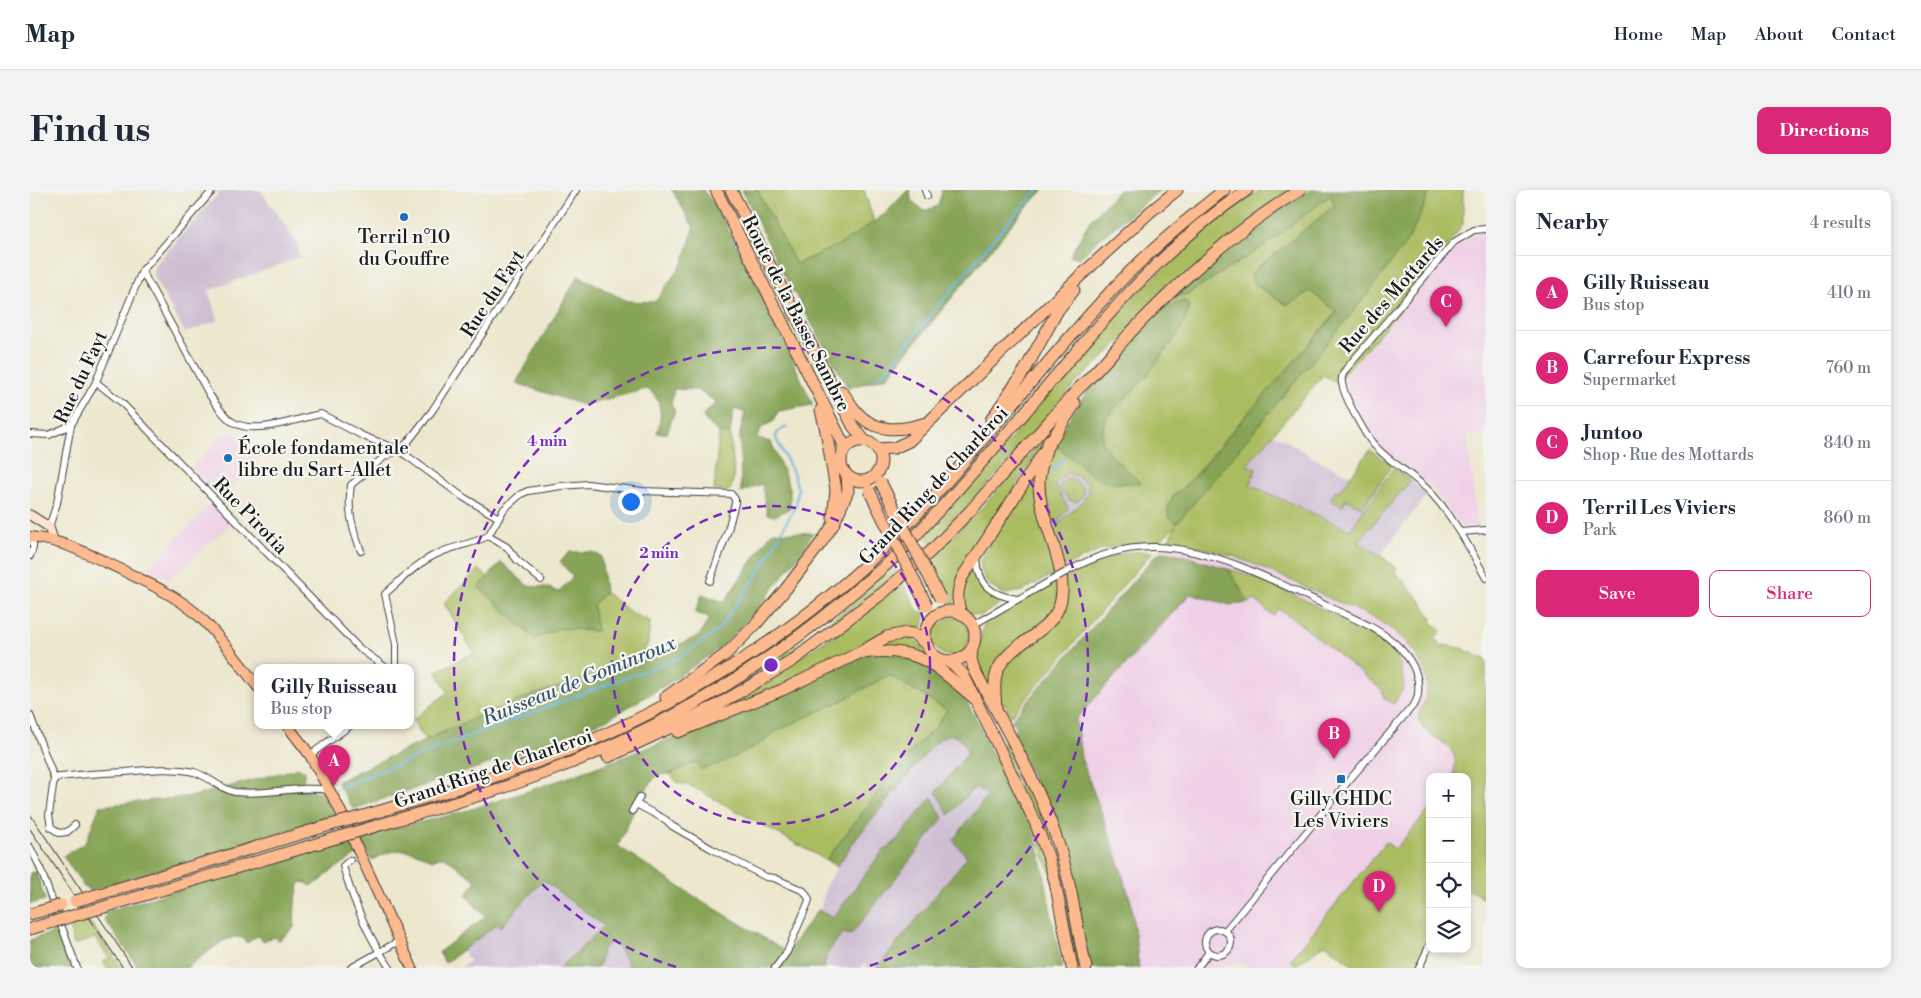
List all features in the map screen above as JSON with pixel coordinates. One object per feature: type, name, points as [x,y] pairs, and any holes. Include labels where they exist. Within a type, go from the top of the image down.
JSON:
[{"type":"highway","name":"Route de la Basse Sambre","points":[[716,190],[843,443],[843,452]]},
{"type":"highway","name":"Route de la Basse Sambre","points":[[731,190],[853,426],[865,441]]},
{"type":"highway","points":[[638,719],[650,706],[669,696],[726,654],[756,624],[821,544],[833,525],[848,491],[847,475],[841,461],[843,452],[850,444],[865,441],[877,448],[894,448],[909,441],[1095,263],[1150,212],[1177,190]]},
{"type":"highway","name":"Grand Ring de Charleroi","points":[[30,914],[370,814],[534,762],[580,745],[638,719],[733,666],[820,602],[898,534],[974,451],[1047,362],[1116,286],[1153,249],[1224,190]]},
{"type":"highway","name":"Grand Ring de Charleroi","points":[[30,929],[491,792],[584,758],[642,733],[694,705],[787,645],[872,577],[943,506],[1126,295],[1201,225],[1247,190]]},
{"type":"highway","points":[[958,613],[957,592],[962,576],[1049,440],[1094,375],[1129,335],[1178,285],[1245,228],[1300,190]]},
{"type":"highway","points":[[974,451],[982,432],[1025,370],[1058,310],[1095,263]]},
{"type":"highway","points":[[608,757],[716,706],[785,665],[884,592],[931,551],[1030,445],[1078,389],[1094,375]]},
{"type":"highway","points":[[829,379],[845,395],[862,418],[876,426],[891,430],[902,430],[928,423]]},
{"type":"highway","points":[[816,390],[826,431],[836,490],[833,525]]},
{"type":"highway","points":[[997,713],[994,687],[995,678],[1001,664],[1047,625],[1055,616],[1061,600],[1062,581],[1039,486],[1041,464],[1049,440]]},
{"type":"highway","points":[[877,448],[881,457],[878,470],[881,483],[940,598],[945,605],[973,625],[975,634],[971,659],[974,669],[1033,784],[1056,838],[1086,968]]},
{"type":"highway","points":[[859,481],[872,477],[878,470]]},
{"type":"highway","points":[[847,475],[859,481],[869,490],[927,606],[930,621],[926,635],[927,645]]},
{"type":"highway","points":[[930,621],[941,613],[958,613]]},
{"type":"highway","points":[[584,758],[608,757],[640,747],[750,704],[859,653],[887,637],[906,633],[914,634],[927,645],[935,656],[955,666],[963,674],[1024,798],[1048,856],[1072,968]]},
{"type":"highway","points":[[947,661],[961,659],[972,649]]},
{"type":"highway","points":[[859,653],[887,650],[914,655],[940,671],[976,700]]},
{"type":"main road","points":[[31,537],[53,540],[86,552],[178,599],[199,616],[217,635],[254,682]]},
{"type":"main road","points":[[290,729],[310,755],[330,790],[412,967]]},
{"type":"street","name":"Rue du Fayt","points":[[49,527],[57,503],[71,425],[96,382],[142,271],[213,190]]},
{"type":"street","name":"Rue du Fayt","points":[[361,551],[351,524],[349,499],[351,485],[384,457],[399,450],[432,411],[576,190]]},
{"type":"street","name":"Rue des Mottards","points":[[1486,229],[1474,230],[1454,242],[1346,369],[1342,382],[1345,394],[1369,439],[1377,448],[1425,486],[1461,532],[1486,578]]},
{"type":"street","points":[[142,271],[209,394],[220,410],[231,421],[242,426],[262,427],[289,424],[321,414],[363,436],[399,450],[464,497],[499,518]]},
{"type":"street","name":"Rue Pirotia","points":[[96,382],[121,402],[359,648],[381,664]]},
{"type":"street","points":[[30,434],[49,435],[71,425]]},
{"type":"street","points":[[396,664],[396,644],[385,594],[412,569],[438,553],[477,542],[488,536],[504,509],[521,494],[528,491],[588,484],[642,491],[731,494],[735,499],[735,503],[728,530],[710,581]]},
{"type":"street","points":[[30,515],[49,527],[53,540]]},
{"type":"street","points":[[1461,532],[1486,530]]},
{"type":"street","points":[[488,536],[507,547],[517,560],[541,580]]},
{"type":"street","points":[[30,556],[33,548],[31,537]]},
{"type":"street","points":[[973,625],[1083,562],[1104,554],[1129,548],[1159,547],[1227,562],[1278,582],[1374,628],[1393,641],[1408,657],[1417,678],[1416,702],[1339,792]]},
{"type":"street","points":[[977,554],[979,576],[983,583],[998,596],[1017,599]]},
{"type":"street","points":[[30,715],[54,778],[49,815],[51,827],[59,833],[67,832],[75,826]]},
{"type":"street","points":[[310,755],[346,729]]},
{"type":"street","points":[[54,778],[71,775],[160,769],[203,775],[219,786],[234,792],[315,788],[330,790]]},
{"type":"street","points":[[632,811],[640,797]]},
{"type":"street","points":[[1225,931],[1331,802]]},
{"type":"street","points":[[636,804],[666,820],[672,826],[712,849],[766,876],[804,891],[809,899],[808,903],[787,952],[775,968]]},
{"type":"street","points":[[30,847],[39,865],[77,968]]},
{"type":"street","points":[[350,860],[343,866],[348,883],[362,918],[390,968]]},
{"type":"street","points":[[1217,928],[1225,931],[1230,938],[1228,950],[1222,955],[1210,952],[1204,940],[1208,932],[1217,928]]},
{"type":"street","points":[[350,968],[399,941]]},
{"type":"street","points":[[1197,968],[1210,952]]},
{"type":"street","points":[[1419,968],[1426,953]]},
{"type":"shaded area","points":[[222,190],[260,190],[296,241],[300,257],[208,291],[218,320],[185,333],[153,276],[155,265]]},
{"type":"shaded area","points":[[1486,224],[1486,434],[1467,435],[1478,527],[1463,528],[1430,486],[1385,451],[1374,440],[1346,390],[1345,376],[1451,252],[1467,238],[1477,234],[1477,225]]},
{"type":"shaded area","name":"École fondamentale libre du Sart-Allet","points":[[232,429],[244,447],[260,463],[221,497],[191,467]]},
{"type":"shaded area","points":[[1271,435],[1277,435],[1312,457],[1352,476],[1370,450],[1392,465],[1351,530],[1248,489],[1256,469],[1247,465]]},
{"type":"shaded area","points":[[1067,473],[1084,480],[1088,486],[1088,491],[1086,497],[1060,523],[1054,537],[1049,520],[1056,523],[1068,508],[1055,485]]},
{"type":"shaded area","points":[[1411,480],[1427,495],[1380,555],[1358,542]]},
{"type":"shaded area","name":"École fondamentale libre du Sart-Allet","points":[[210,505],[217,505],[233,522],[169,579],[148,569]]},
{"type":"shaded area","points":[[1170,541],[1209,550],[1262,568],[1389,628],[1410,646],[1425,672],[1426,697],[1419,713],[1424,728],[1451,749],[1456,766],[1453,773],[1426,773],[1426,814],[1395,850],[1386,842],[1290,960],[1300,968],[1248,968],[1238,961],[1219,968],[1091,968],[1012,733],[1016,728],[1012,719]]},
{"type":"shaded area","points":[[948,734],[953,734],[963,741],[968,753],[937,792],[944,808],[950,815],[975,787],[988,795],[953,839],[967,856],[877,968],[869,968],[864,964],[861,968],[824,968],[825,959],[838,939],[844,933],[851,935],[943,818],[893,844],[881,853],[832,919],[818,910],[821,907],[827,883],[855,840],[932,746]]},
{"type":"shaded area","points":[[543,880],[604,926],[560,968],[461,968],[470,961],[462,950],[498,924],[501,927]]},
{"type":"shaded area","points":[[609,942],[618,947],[630,968],[597,968],[600,963],[600,954]]},
{"type":"green space","points":[[672,190],[703,190],[718,210],[767,305],[813,405],[778,411],[774,421],[762,427],[757,438],[771,442],[790,488],[790,508],[775,516],[767,514],[762,484],[741,492],[740,433],[745,413],[734,409],[730,434],[719,433],[705,420],[703,415],[717,402],[697,390],[674,389],[671,404],[675,411],[667,433],[657,433],[660,421],[659,403],[647,389],[583,405],[516,383],[578,276],[627,301],[655,302],[683,263],[694,228]]},
{"type":"green space","points":[[742,190],[757,190],[796,264],[843,243],[885,214],[908,190],[910,190],[911,200],[924,211],[938,206],[941,190],[1044,190],[1020,214],[887,377],[848,388],[782,271]]},
{"type":"green space","points":[[757,190],[864,190],[874,222],[843,243],[796,264]]},
{"type":"green space","points":[[1119,190],[1160,190],[1096,242],[1080,258],[1070,256],[1089,222]]},
{"type":"green space","points":[[1260,190],[1294,190],[1262,209],[1075,384],[986,486],[931,544],[924,537],[1016,433],[1112,317],[1208,227]]},
{"type":"green space","points":[[1310,190],[1430,190],[1408,240],[1363,300],[1177,523],[1168,513],[1168,507],[1173,497],[1197,474],[1337,312],[1310,291],[1288,305],[1254,284],[1251,275],[1334,206],[1331,195],[1258,250],[1187,294],[1174,297],[1181,289],[1269,216]]},
{"type":"green space","points":[[1430,190],[1463,190],[1463,224],[1404,306],[1346,371],[1338,383],[1323,375],[1247,465],[1256,469],[1250,485],[1350,530],[1394,467],[1411,480],[1358,542],[1380,555],[1397,569],[1395,571],[1420,600],[1432,618],[1431,621],[1441,631],[1435,639],[1441,645],[1461,648],[1486,660],[1486,900],[1471,891],[1471,773],[1453,773],[1455,765],[1454,756],[1450,749],[1429,733],[1419,720],[1419,712],[1427,693],[1426,675],[1415,654],[1401,637],[1383,623],[1368,615],[1284,577],[1230,555],[1168,541],[1176,525],[1161,540],[1103,549],[1063,567],[1055,544],[1056,528],[1084,500],[1088,486],[1082,479],[1067,473],[1055,485],[1068,508],[1056,523],[1049,520],[1043,477],[1053,443],[1081,466],[1100,478],[1111,482],[1135,482],[1128,471],[1104,447],[1102,441],[1103,429],[1121,400],[1175,340],[1182,327],[1185,301],[1173,303],[1174,297],[1187,294],[1258,250],[1331,195],[1335,206],[1255,270],[1254,284],[1287,305],[1310,291],[1337,311],[1276,384],[1237,425],[1189,482],[1173,496],[1168,516],[1177,523],[1408,240]]},
{"type":"green space","points":[[1185,301],[1189,305],[1189,310],[1182,327],[1145,379],[1108,415],[1102,429],[1102,442],[1110,454],[1141,483],[1111,483],[1093,476],[1053,443],[1094,381],[1128,340],[1166,306]]},
{"type":"green space","points":[[719,433],[730,434],[734,472],[732,486],[729,491],[714,490]]},
{"type":"green space","points":[[1048,436],[982,538],[952,605],[943,596],[946,590],[930,557],[975,514]]},
{"type":"green space","points":[[1370,450],[1392,465],[1364,505],[1361,507],[1346,499],[1342,506],[1330,500],[1336,490],[1340,491]]},
{"type":"green space","points":[[1035,470],[1057,572],[1022,591],[1005,594],[993,588],[986,580],[981,569],[981,556]]},
{"type":"green space","points":[[1069,477],[1084,488],[1083,495],[1077,502],[1069,500],[1059,488]]},
{"type":"green space","points":[[772,532],[813,533],[800,554],[759,607],[721,647],[669,683],[608,719],[522,753],[353,809],[337,782],[356,772],[486,713],[536,694],[639,662],[699,636],[710,617],[695,613],[702,594],[724,602]]},
{"type":"green space","points":[[570,552],[592,552],[601,556],[605,592],[593,605],[597,631],[559,628],[535,639],[479,587],[501,562],[528,586],[546,587],[558,592],[573,577],[560,561]]},
{"type":"green space","points":[[1129,552],[1152,552],[1011,716],[1005,704],[1001,708],[999,679],[1006,664],[1043,632],[1065,578],[1091,563]]},
{"type":"green space","points":[[1161,552],[1179,554],[1228,569],[1249,603],[1231,605],[1190,594],[1076,719],[1081,758],[1113,844],[1131,902],[1139,968],[1091,968],[1060,839],[1012,733],[1016,728],[1012,719],[1156,555]]},
{"type":"green space","points":[[976,558],[979,578],[983,587],[991,594],[1005,601],[980,616],[965,612],[960,589]]},
{"type":"green space","points":[[893,564],[899,574],[768,672],[739,686],[839,614]]},
{"type":"green space","points":[[478,569],[488,577],[479,587],[535,639],[559,628],[596,631],[592,604],[605,592],[633,614],[650,621],[648,643],[639,662],[536,694],[486,713],[425,740],[414,719],[448,692],[436,671],[474,653],[444,603]]},
{"type":"green space","points":[[1228,569],[1291,593],[1391,642],[1401,667],[1404,687],[1394,704],[1384,699],[1382,690],[1293,618],[1278,609],[1273,616],[1254,599],[1249,603]]},
{"type":"green space","points":[[1059,581],[1057,608],[1016,646],[991,688],[977,669],[976,654],[986,622]]},
{"type":"green space","points":[[903,583],[918,612],[926,612],[920,636],[910,631],[710,715],[850,625]]},
{"type":"green space","points":[[950,617],[959,618],[965,623],[968,630],[966,646],[962,652],[954,656],[945,655],[937,650],[932,639],[937,623],[941,624]]},
{"type":"green space","points":[[894,638],[912,638],[921,645],[924,652],[932,660],[945,667],[948,666],[956,672],[960,680],[872,647]]},
{"type":"green space","points":[[868,654],[889,654],[929,667],[957,690],[966,701],[982,729],[981,732],[993,756],[996,753],[1009,778],[1037,842],[1063,968],[877,968],[967,857],[953,840],[988,795],[975,787],[949,815],[936,792],[968,753],[957,736],[948,735],[943,737],[932,746],[855,840],[837,867],[826,860],[902,761],[937,725],[947,710],[889,675],[841,701],[774,732],[750,749],[729,759],[701,770],[696,762],[670,774],[657,775],[640,797],[618,846],[681,888],[787,952],[818,910],[833,918],[881,853],[893,844],[932,797],[943,818],[851,935],[844,933],[834,945],[826,958],[824,968],[630,968],[618,947],[610,942],[602,950],[600,963],[597,968],[560,968],[604,926],[543,880],[501,927],[498,924],[445,963],[439,952],[485,917],[466,895],[476,881],[445,857],[432,860],[402,850],[372,860],[361,840],[379,834],[378,832],[457,813],[570,777],[671,739],[770,698]]},
{"type":"green space","points":[[889,674],[947,710],[937,725],[902,761],[826,860],[693,787],[678,783],[670,774],[696,762],[717,764],[768,739],[774,732],[841,701]]},
{"type":"green space","points":[[1007,739],[1045,818],[1056,848],[1082,968],[1076,968],[1063,907],[1003,744]]},
{"type":"green space","points":[[299,768],[305,771],[302,791],[322,792],[335,814],[317,820],[318,822],[89,891],[63,856],[85,843],[100,806],[194,796]]},
{"type":"green space","points":[[1426,814],[1426,952],[1418,968],[1357,968],[1325,944],[1296,965],[1290,960],[1386,842],[1395,849]]},
{"type":"green space","points":[[351,842],[358,854],[311,886],[300,882],[295,902],[294,928],[278,941],[274,937],[263,941],[257,936],[247,943],[243,938],[234,937],[223,941],[186,968],[139,968],[104,919],[106,916],[104,913],[114,909],[328,846],[329,849]]},
{"type":"green space","points":[[36,872],[45,900],[30,904],[30,873]]},
{"type":"green space","points":[[90,921],[122,968],[106,968],[104,961],[109,958],[95,938],[74,945],[69,927]]},
{"type":"green space","points":[[58,931],[73,968],[30,968],[30,940]]},
{"type":"waterway","name":"Ruisseau de Gominroux","points":[[875,378],[883,373],[1006,224],[1038,190]]},
{"type":"waterway","name":"Ruisseau de Gominroux","points":[[336,789],[456,741],[681,657],[718,630],[760,571],[796,505],[798,490],[794,475],[776,438],[777,433],[787,426]]},
{"type":"waterway","points":[[1052,471],[1064,458]]},
{"type":"tram line","points":[[30,814],[133,968]]},
{"type":"tram line","points":[[30,829],[123,968]]},
{"type":"place","name":"Terril n°10 du Gouffre","points":[[404,217]]},
{"type":"place","name":"Juntoo","points":[[1446,327]]},
{"type":"place","name":"École fondamentale libre du Sart-Allet","points":[[228,458]]},
{"type":"place","name":"Carrefour Express","points":[[1334,759]]},
{"type":"place","name":"Gilly GHDC Les Viviers","points":[[1341,779]]},
{"type":"place","name":"Gilly Ruisseau","points":[[334,786]]},
{"type":"place","name":"Terril Les Viviers","points":[[1379,912]]}]
